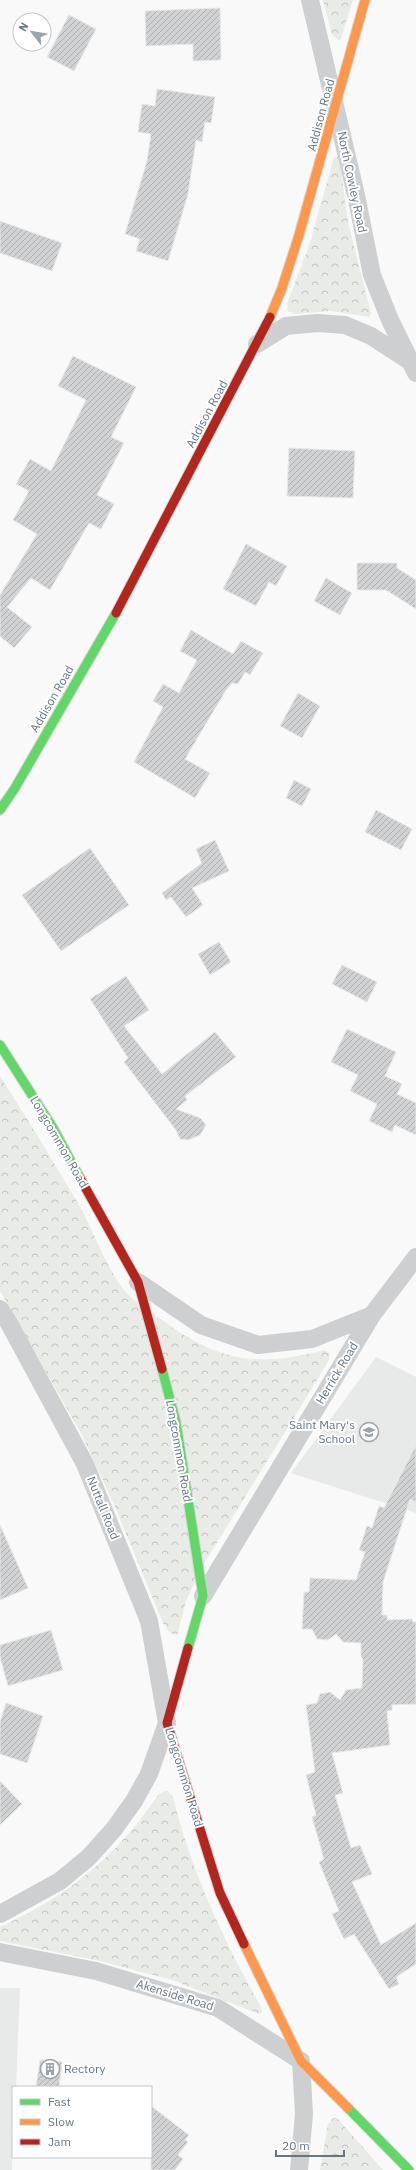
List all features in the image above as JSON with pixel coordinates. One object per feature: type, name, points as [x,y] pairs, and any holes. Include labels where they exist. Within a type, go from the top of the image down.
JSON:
[{"type":"street","name":"North Cowley Road","points":[[310,0],[336,109],[372,274],[412,367]]},
{"type":"street","name":"Addison Road","points":[[0,810],[15,788],[126,595],[258,344],[282,288],[336,109],[349,51],[365,0]]},
{"type":"street","name":"North Cowley Road","points":[[258,344],[286,326],[317,323],[345,325],[371,336],[412,367]]},
{"type":"street","name":"Longcommon Road","points":[[0,1045],[52,1128],[138,1282],[176,1422],[202,1596],[167,1723],[220,1893],[301,2061],[409,2170]]},
{"type":"street","name":"Herrick Road","points":[[202,1596],[372,1315],[416,1257]]},
{"type":"street","name":"Longcommon Road","points":[[138,1282],[200,1325],[258,1345],[312,1339],[372,1315]]},
{"type":"street","name":"Nuttall Road","points":[[0,1309],[85,1464],[146,1614],[167,1723]]},
{"type":"street","points":[[0,1914],[60,1881],[89,1857],[114,1829],[134,1801],[149,1774],[167,1723]]},
{"type":"street","name":"Akenside Road","points":[[0,1952],[96,1971],[218,2008],[301,2061]]},
{"type":"street","points":[[299,2170],[304,2114],[301,2061]]},
{"type":"shaded area","name":"Saint Mary's School","points":[[376,1357],[416,1377],[416,1513],[291,1473]]},
{"type":"shaded area","points":[[0,1988],[20,1988],[16,2086],[12,2086],[12,2170],[0,2170]]},
{"type":"green space","points":[[323,0],[353,0],[340,41],[332,35]]},
{"type":"green space","points":[[334,157],[338,157],[340,162],[348,222],[371,313],[369,317],[330,311],[295,314],[288,311],[287,304],[309,246]]},
{"type":"green space","points":[[0,1076],[79,1205],[115,1277],[133,1299],[179,1332],[198,1343],[236,1357],[277,1359],[324,1350],[330,1353],[328,1362],[202,1567],[186,1601],[177,1636],[169,1632],[163,1623],[113,1502],[82,1435],[0,1291]]},
{"type":"green space","points":[[168,1791],[173,1797],[180,1825],[199,1879],[234,1957],[261,2007],[262,2012],[259,2014],[172,1980],[100,1961],[0,1941],[0,1927],[36,1909],[86,1875],[115,1848],[137,1824],[159,1794]]},
{"type":"green space","points":[[335,2118],[339,2120],[383,2170],[320,2170],[328,2124]]},
{"type":"building","points":[[220,8],[221,60],[193,61],[193,44],[146,46],[145,11]]},
{"type":"building","points":[[69,15],[96,29],[74,71],[47,57],[50,52],[52,52],[52,47]]},
{"type":"building","points":[[157,89],[215,97],[211,123],[205,122],[202,142],[196,140],[188,194],[168,261],[136,251],[140,239],[125,234],[147,161],[151,134],[138,132],[142,104],[155,106]]},
{"type":"building","points":[[0,221],[62,243],[52,271],[0,253]]},
{"type":"building","points":[[73,356],[136,387],[111,437],[124,443],[97,495],[114,504],[101,529],[89,523],[50,590],[31,578],[7,607],[32,627],[14,648],[0,636],[0,595],[37,534],[13,520],[29,491],[16,484],[30,459],[51,471],[86,400],[58,386]]},
{"type":"building","points":[[289,448],[355,451],[353,498],[287,496]]},
{"type":"building","points":[[246,544],[287,566],[276,586],[269,582],[256,606],[223,589]]},
{"type":"building","points":[[357,563],[397,563],[397,568],[416,580],[416,609],[386,590],[357,590]]},
{"type":"building","points":[[326,578],[352,593],[340,615],[314,601]]},
{"type":"building","points":[[191,630],[233,654],[241,641],[263,653],[250,675],[245,672],[238,684],[232,683],[226,690],[185,759],[210,773],[195,798],[134,762],[163,707],[153,701],[163,684],[179,693],[197,660],[180,651]]},
{"type":"building","points":[[298,693],[320,706],[302,738],[280,726]]},
{"type":"building","points":[[294,780],[311,789],[302,806],[286,798]]},
{"type":"building","points":[[376,810],[412,829],[401,850],[365,832]]},
{"type":"building","points":[[215,840],[229,871],[192,888],[203,905],[186,917],[171,897],[166,900],[162,893],[202,863],[196,849]]},
{"type":"building","points":[[90,848],[129,905],[61,951],[22,895]]},
{"type":"building","points":[[219,942],[231,962],[210,975],[198,954]]},
{"type":"building","points":[[342,965],[377,982],[367,1002],[332,984]]},
{"type":"building","points":[[126,976],[149,1010],[124,1026],[162,1074],[215,1032],[236,1057],[185,1096],[187,1100],[176,1109],[200,1118],[206,1125],[200,1135],[188,1140],[180,1139],[176,1130],[124,1062],[128,1058],[90,999]]},
{"type":"building","points":[[347,1029],[396,1052],[385,1076],[402,1084],[397,1094],[416,1103],[416,1135],[395,1125],[392,1132],[369,1121],[377,1104],[350,1091],[358,1075],[331,1062]]},
{"type":"building","points":[[416,1445],[416,1502],[410,1499],[383,1582],[382,1615],[387,1615],[387,1620],[412,1619],[413,1622],[416,1622],[416,1704],[392,1705],[392,1710],[387,1711],[390,1745],[332,1753],[343,1793],[335,1795],[351,1848],[360,1845],[372,1874],[352,1882],[381,1945],[416,1923],[416,1964],[396,1977],[399,1984],[389,1989],[354,1934],[344,1939],[332,1914],[339,1911],[319,1862],[324,1859],[312,1817],[316,1815],[306,1775],[315,1772],[306,1705],[317,1703],[320,1694],[330,1692],[340,1700],[346,1690],[362,1688],[363,1659],[361,1657],[361,1643],[343,1642],[336,1634],[328,1640],[317,1639],[312,1629],[302,1629],[304,1592],[309,1592],[310,1578],[356,1580],[365,1552],[359,1550],[367,1526],[372,1528],[379,1506],[384,1508]]},
{"type":"building","points":[[0,1525],[28,1588],[0,1600]]},
{"type":"building","points":[[51,1630],[63,1670],[8,1686],[0,1657],[0,1645]]},
{"type":"building","points":[[6,1703],[43,1716],[27,1763],[0,1754],[0,1722]]},
{"type":"building","points":[[0,1781],[22,1804],[0,1825]]},
{"type":"building","name":"Rectory","points":[[40,2060],[62,2062],[59,2086],[36,2086]]},
{"type":"building","points":[[152,2107],[189,2135],[185,2140],[188,2142],[178,2155],[183,2159],[175,2170],[151,2170]]},
{"type":"traffic: fast","points":[[0,810],[15,788],[116,613]]},
{"type":"traffic: fast","points":[[0,1045],[53,1128],[80,1178]]},
{"type":"traffic: fast","points":[[162,1369],[176,1422],[203,1596],[188,1648]]},
{"type":"traffic: fast","points":[[348,2108],[409,2170]]},
{"type":"traffic: slow","points":[[270,317],[282,288],[299,235],[365,0]]},
{"type":"traffic: slow","points":[[244,1944],[301,2061],[348,2108]]},
{"type":"traffic: jam","points":[[116,613],[270,317]]},
{"type":"traffic: jam","points":[[80,1178],[138,1282],[162,1369]]},
{"type":"traffic: jam","points":[[188,1648],[167,1723],[220,1893],[244,1944]]},
{"type":"place","name":"Saint Mary's School","points":[[369,1432]]},
{"type":"place","name":"Rectory","points":[[50,2069]]}]
